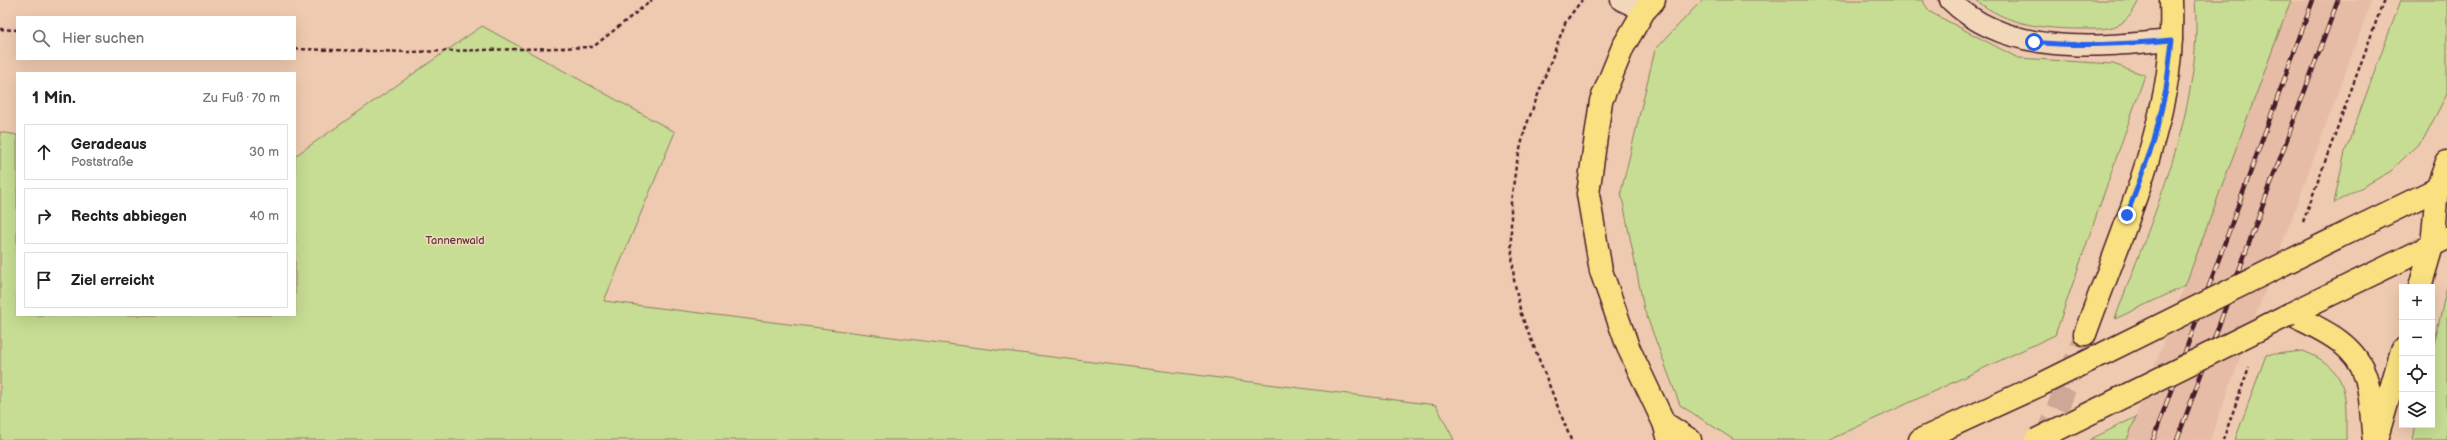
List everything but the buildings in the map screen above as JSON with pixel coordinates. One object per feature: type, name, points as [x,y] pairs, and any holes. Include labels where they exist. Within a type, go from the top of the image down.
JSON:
[{"type":"main road","points":[[2085,334],[2154,141],[2166,90],[2172,40],[2171,0]]},
{"type":"main road","points":[[1649,5],[1623,47],[1601,101],[1588,194],[1601,271],[1628,347],[1666,432],[1690,440]]},
{"type":"main road","points":[[2421,284],[2439,242],[2442,186],[2447,162]]},
{"type":"main road","points":[[1920,440],[1999,404],[2442,186]]},
{"type":"main road","points":[[2036,440],[2439,242]]},
{"type":"main road","points":[[2290,314],[2340,341],[2351,351],[2366,378],[2375,440]]},
{"type":"main road","points":[[2375,440],[2400,356]]},
{"type":"lane","points":[[1621,0],[1649,5]]},
{"type":"lane","points":[[1950,0],[1978,21],[2034,42],[2056,44],[2128,44],[2172,40]]},
{"type":"path","points":[[296,48],[410,52],[593,47],[652,0]]},
{"type":"path","points":[[1571,440],[1520,314],[1513,272],[1511,202],[1516,166],[1525,129],[1566,21],[1582,0]]},
{"type":"path","points":[[2300,229],[2384,0]]},
{"type":"path","points":[[0,29],[16,30]]},
{"type":"path","points":[[2223,440],[2252,361]]},
{"type":"shaded area","points":[[2291,0],[2372,0],[2210,440],[2127,440]]},
{"type":"green space","points":[[1702,0],[1922,0],[1930,12],[2018,58],[2113,64],[2145,75],[2055,335],[1829,440],[1734,440],[1680,405],[1644,309],[1621,192],[1655,50]]},
{"type":"green space","points":[[1976,0],[2139,0],[2131,14],[2118,25],[2100,29],[2068,29],[2026,24],[2013,20],[2000,15]]},
{"type":"green space","points":[[2195,0],[2291,0],[2185,286],[2115,319],[2159,203],[2183,122],[2191,81],[2196,41]]},
{"type":"green space","points":[[2401,0],[2447,0],[2447,94],[2424,138],[2391,171],[2334,203],[2345,152]]},
{"type":"green space","name":"Tannenwald","points":[[482,26],[675,132],[604,301],[1436,405],[1454,440],[0,440],[0,132],[16,135],[16,316],[296,316],[296,155]]},
{"type":"green space","points":[[2447,286],[2447,440],[2413,440],[2415,428],[2435,428],[2435,340]]},
{"type":"green space","points":[[2303,351],[2330,366],[2337,375],[2345,397],[2346,440],[2235,440],[2266,355]]},
{"type":"green space","points":[[2136,417],[2127,440],[2089,440]]},
{"type":"tunnel","points":[[2046,440],[2085,334]]},
{"type":"railway","points":[[2153,440],[2313,0]]},
{"type":"railway","points":[[2177,440],[2338,0]]},
{"type":"route","points":[[2034,42],[2056,44],[2128,44],[2172,40],[2166,90],[2154,141],[2127,215]]}]
